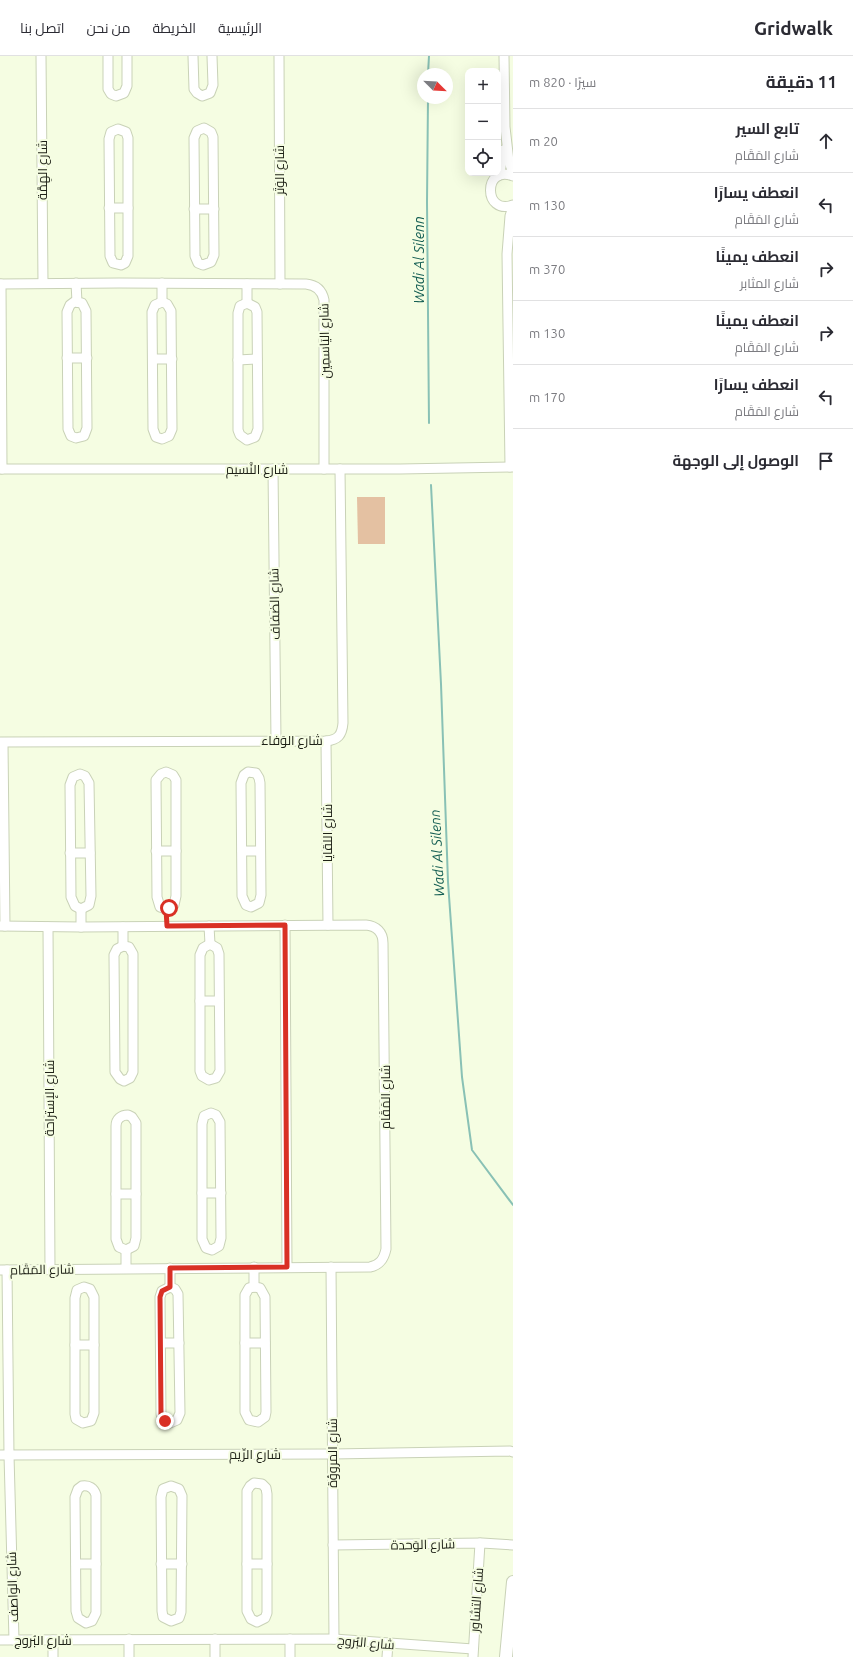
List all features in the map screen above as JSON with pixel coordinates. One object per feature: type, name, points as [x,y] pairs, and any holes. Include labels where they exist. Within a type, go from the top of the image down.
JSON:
[{"type":"main road","points":[[506,1657],[513,1582]]},
{"type":"street","name":"شارع الهِمَّة","points":[[41,56],[43,283]]},
{"type":"street","points":[[108,56],[108,89],[111,94],[116,96],[124,93],[127,88],[127,56]]},
{"type":"street","points":[[193,56],[194,89],[202,96],[210,93],[212,88],[212,56]]},
{"type":"street","name":"شارع الوَتَر","points":[[279,56],[280,284]]},
{"type":"street","points":[[501,166],[505,127],[504,56]]},
{"type":"street","points":[[501,175],[513,174],[509,162],[505,127]]},
{"type":"street","points":[[204,128],[209,130],[213,137],[214,209],[214,258],[209,264],[203,265],[198,263],[195,256],[194,138],[197,131],[204,128]]},
{"type":"street","points":[[118,129],[126,132],[128,138],[128,208],[128,258],[125,263],[119,265],[113,263],[110,259],[109,208],[109,139],[111,132],[118,129]]},
{"type":"street","points":[[498,176],[492,183],[490,192],[503,217],[507,254],[512,467]]},
{"type":"street","points":[[497,204],[506,207],[513,206],[510,216],[507,254]]},
{"type":"street","points":[[109,208],[128,208]]},
{"type":"street","points":[[194,209],[214,209]]},
{"type":"street","points":[[119,265],[119,283]]},
{"type":"street","points":[[203,265],[204,283]]},
{"type":"street","points":[[76,283],[77,302]]},
{"type":"street","points":[[162,283],[162,302]]},
{"type":"street","name":"شارع اليَاسمِين","points":[[0,284],[310,284],[318,288],[323,295],[324,469]]},
{"type":"street","points":[[0,284],[1,469]]},
{"type":"street","points":[[247,284],[247,303]]},
{"type":"street","points":[[77,302],[82,303],[86,308],[87,358],[87,431],[84,436],[76,438],[71,436],[68,429],[67,312],[70,305],[77,302]]},
{"type":"street","points":[[162,302],[171,308],[172,429],[169,436],[162,439],[156,437],[153,429],[152,312],[155,305],[162,302]]},
{"type":"street","points":[[242,304],[253,304],[256,309],[257,359],[258,432],[255,437],[247,440],[242,438],[238,430],[238,311],[242,304]]},
{"type":"street","points":[[67,358],[87,358]]},
{"type":"street","points":[[153,359],[172,359]]},
{"type":"street","points":[[238,360],[257,359]]},
{"type":"street","name":"شارع النَّسيم","points":[[1,469],[340,469],[512,467]]},
{"type":"street","name":"شارع الضفاف","points":[[273,469],[276,740]]},
{"type":"street","name":"شارع الوَفاء","points":[[2,742],[335,740],[338,738],[342,732],[343,724],[340,469]]},
{"type":"street","name":"شارع اللقايا","points":[[326,740],[328,925]]},
{"type":"street","points":[[2,742],[2,926]]},
{"type":"street","points":[[166,772],[173,775],[176,780],[176,900],[174,905],[166,909],[160,907],[157,901],[156,851],[156,780],[159,775],[166,772]]},
{"type":"street","points":[[251,772],[256,773],[259,780],[260,851],[260,901],[257,905],[251,907],[246,905],[242,896],[242,851],[241,783],[244,775],[251,772]]},
{"type":"street","points":[[80,774],[87,778],[89,782],[91,899],[89,905],[81,909],[75,906],[72,901],[70,853],[70,785],[73,777],[80,774]]},
{"type":"street","points":[[156,851],[176,851]]},
{"type":"street","points":[[242,851],[260,851]]},
{"type":"street","points":[[70,853],[90,853]]},
{"type":"street","points":[[251,907],[253,925]]},
{"type":"street","points":[[81,909],[81,927]]},
{"type":"street","points":[[166,909],[167,926]]},
{"type":"street","points":[[285,925],[287,1267]]},
{"type":"street","name":"شارع المَقَام","points":[[2,926],[123,927],[328,925],[372,926],[378,930],[382,935],[384,948],[385,1253],[381,1262],[373,1267],[3,1270]]},
{"type":"street","points":[[209,926],[210,944]]},
{"type":"street","name":"شارع الإستراحة","points":[[48,927],[50,1269]]},
{"type":"street","points":[[123,927],[123,946]]},
{"type":"street","points":[[210,944],[215,946],[219,951],[219,1001],[219,1073],[216,1078],[209,1080],[204,1078],[200,1071],[200,952],[205,946],[210,944]]},
{"type":"street","points":[[123,946],[129,947],[133,954],[133,1002],[133,1074],[130,1078],[124,1081],[120,1079],[115,1072],[114,955],[117,949],[123,946]]},
{"type":"street","points":[[200,1001],[219,1001]]},
{"type":"street","points":[[115,1002],[133,1002]]},
{"type":"street","points":[[211,1113],[216,1115],[220,1122],[221,1193],[221,1241],[219,1246],[212,1250],[206,1248],[203,1242],[202,1193],[202,1121],[206,1115],[211,1113]]},
{"type":"street","points":[[125,1115],[132,1117],[136,1123],[136,1241],[134,1246],[126,1250],[119,1247],[116,1242],[116,1194],[116,1123],[118,1118],[125,1115]]},
{"type":"street","points":[[202,1193],[221,1193]]},
{"type":"street","points":[[116,1194],[136,1194]]},
{"type":"street","points":[[126,1250],[126,1268]]},
{"type":"street","points":[[212,1250],[212,1268]]},
{"type":"street","points":[[254,1267],[254,1287]]},
{"type":"street","name":"شارع المروؤة","points":[[331,1267],[332,1545],[334,1639]]},
{"type":"street","points":[[170,1268],[170,1287]]},
{"type":"street","name":"شارع المَقَام","points":[[84,1269],[84,1287]]},
{"type":"street","name":"شارع الواصف","points":[[3,1270],[4,1455],[14,1640]]},
{"type":"street","name":"شارع المَقَام","points":[[84,1287],[90,1289],[93,1294],[94,1345],[94,1416],[89,1422],[83,1423],[76,1419],[75,1414],[75,1295],[77,1290],[84,1287]]},
{"type":"street","points":[[170,1287],[175,1289],[178,1294],[179,1343],[180,1416],[177,1420],[170,1423],[163,1419],[161,1414],[160,1294],[164,1289],[170,1287]]},
{"type":"street","points":[[249,1288],[260,1288],[264,1294],[265,1343],[266,1412],[265,1417],[258,1422],[249,1420],[245,1412],[245,1295],[249,1288]]},
{"type":"street","points":[[161,1344],[179,1343]]},
{"type":"street","points":[[245,1343],[265,1343]]},
{"type":"street","points":[[75,1345],[94,1345]]},
{"type":"street","name":"شارع الرِّيم","points":[[4,1455],[332,1454],[512,1450]]},
{"type":"street","points":[[257,1483],[262,1484],[267,1491],[267,1613],[265,1618],[257,1622],[251,1620],[248,1614],[247,1564],[247,1491],[250,1486],[257,1483]]},
{"type":"street","name":"شارع البُروج","points":[[85,1486],[92,1488],[96,1495],[96,1616],[92,1621],[86,1622],[80,1620],[77,1614],[76,1564],[75,1494],[78,1489],[85,1486]]},
{"type":"street","points":[[171,1486],[179,1488],[182,1496],[181,1612],[179,1618],[172,1621],[166,1619],[162,1614],[161,1564],[161,1494],[163,1489],[171,1486]]},
{"type":"street","name":"شارع التشاور","points":[[473,1653],[480,1543]]},
{"type":"street","name":"شارع الوَحدة","points":[[332,1545],[513,1544]]},
{"type":"street","points":[[76,1564],[96,1564]]},
{"type":"street","points":[[161,1564],[182,1564]]},
{"type":"street","points":[[247,1564],[267,1564]]},
{"type":"street","points":[[172,1621],[172,1639]]},
{"type":"street","name":"شارع البُروج","points":[[86,1622],[86,1640]]},
{"type":"street","points":[[257,1622],[258,1639]]},
{"type":"street","points":[[290,1638],[290,1657]]},
{"type":"street","points":[[215,1639],[215,1657]]},
{"type":"street","name":"شارع البُروج","points":[[0,1640],[334,1639],[473,1653]]},
{"type":"street","points":[[53,1640],[53,1657]]},
{"type":"street","points":[[128,1640],[129,1657]]},
{"type":"street","points":[[387,1657],[388,1644]]},
{"type":"shaded area","points":[[357,497],[385,497],[385,544],[358,544]]},
{"type":"waterway","name":"Wadi Al Silenn","points":[[428,68],[429,56]]},
{"type":"waterway","name":"Wadi Al Silenn","points":[[428,104],[427,202],[429,423]]},
{"type":"waterway","name":"Wadi Al Silenn","points":[[431,485],[441,684],[448,882],[462,1077],[472,1150],[513,1205]]},
{"type":"route","points":[[165,1421],[161,1414],[160,1294],[164,1289],[170,1287],[170,1268],[287,1267],[285,925],[167,926],[166,909],[169,908]]}]
